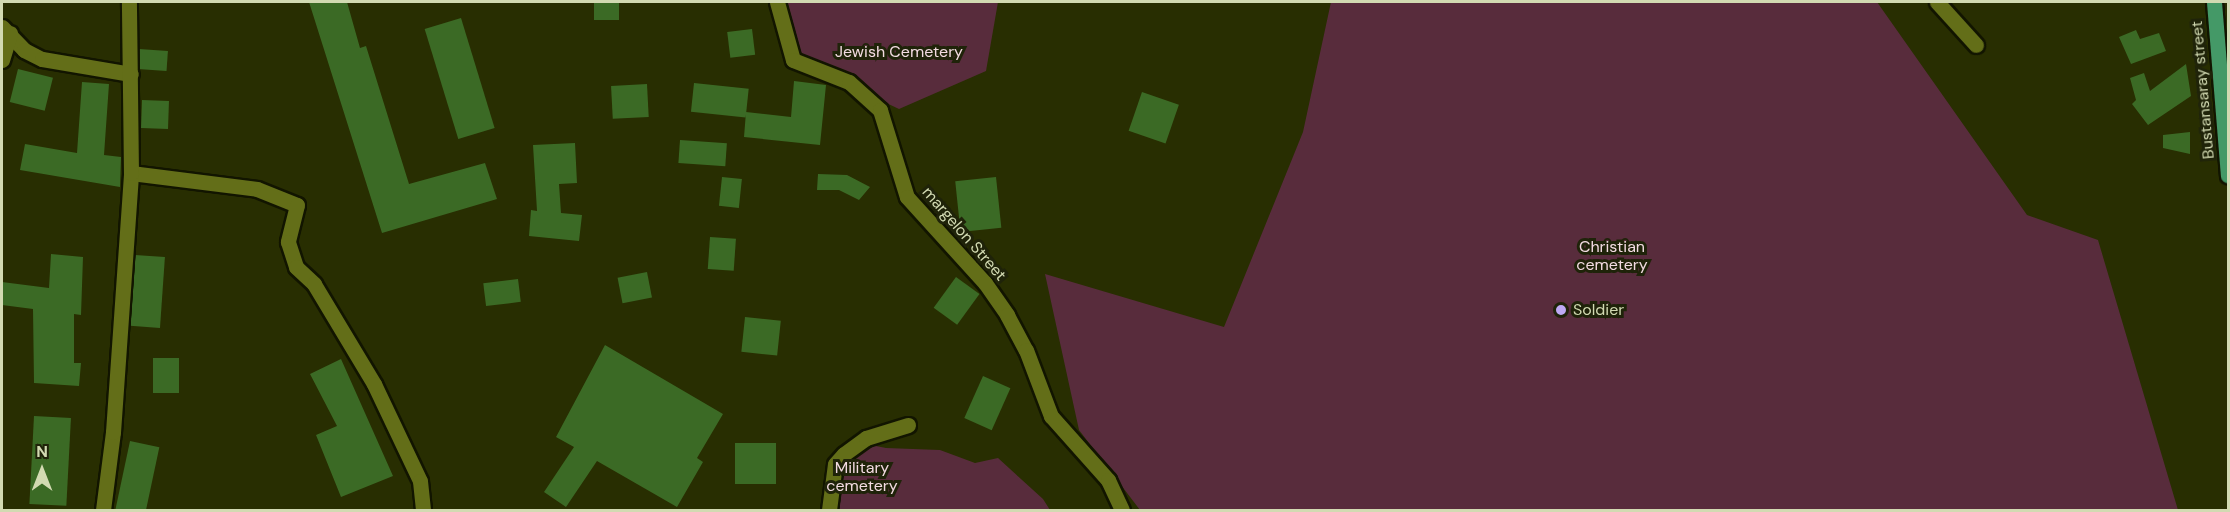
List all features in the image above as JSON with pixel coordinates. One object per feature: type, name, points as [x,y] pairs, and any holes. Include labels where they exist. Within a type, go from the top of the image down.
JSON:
[{"type":"main road","name":"Bustansaray street","points":[[2214,2],[2229,175]]},
{"type":"street","points":[[103,510],[113,432],[131,173],[129,2]]},
{"type":"street","name":"margelon Street","points":[[777,2],[793,60],[849,82],[880,110],[907,196],[1002,307],[1026,350],[1051,416],[1108,480],[1122,510]]},
{"type":"street","points":[[1937,2],[1976,45]]},
{"type":"street","points":[[6,30],[24,50],[42,59],[131,74]]},
{"type":"street","points":[[2,60],[6,30]]},
{"type":"street","points":[[131,173],[257,189],[297,205],[288,242],[296,267],[314,284],[369,376],[420,481],[423,510]]},
{"type":"street","points":[[829,510],[836,464],[844,454],[866,438],[908,425]]},
{"type":"green space","name":"Jewish Cemetery","points":[[777,2],[998,2],[986,71],[899,109],[796,60]]},
{"type":"green space","name":"Christian cemetery","points":[[1331,2],[1877,2],[2027,215],[2098,240],[2178,510],[1140,510],[1079,430],[1045,274],[1224,327],[1303,132]]},
{"type":"green space","name":"Military cemetery","points":[[856,442],[886,448],[940,450],[975,463],[998,458],[1043,499],[1050,510],[824,510],[831,457]]},
{"type":"building","points":[[309,2],[347,2],[360,48],[366,46],[409,184],[485,163],[497,199],[382,233]]},
{"type":"building","points":[[594,2],[619,2],[619,20],[594,20]]},
{"type":"building","points":[[461,18],[495,128],[458,139],[425,29]]},
{"type":"building","points":[[752,29],[755,55],[730,58],[727,32]]},
{"type":"building","points":[[2136,30],[2140,39],[2159,33],[2166,51],[2131,64],[2119,37]]},
{"type":"building","points":[[139,49],[168,51],[167,71],[138,69]]},
{"type":"building","points":[[2186,64],[2191,96],[2148,125],[2132,104],[2136,100],[2130,78],[2144,73],[2150,91]]},
{"type":"building","points":[[18,69],[53,78],[45,111],[10,102]]},
{"type":"building","points":[[794,81],[826,85],[820,145],[744,137],[746,112],[791,117]]},
{"type":"building","points":[[82,82],[109,84],[104,155],[121,157],[120,187],[20,170],[25,144],[77,153]]},
{"type":"building","points":[[694,83],[749,89],[746,118],[691,112]]},
{"type":"building","points":[[647,84],[649,117],[613,119],[611,86]]},
{"type":"building","points":[[1142,92],[1179,105],[1166,143],[1129,131]]},
{"type":"building","points":[[142,100],[169,101],[168,129],[141,128]]},
{"type":"building","points":[[2190,132],[2190,154],[2163,148],[2163,135]]},
{"type":"building","points":[[680,140],[727,143],[725,166],[678,163]]},
{"type":"building","points":[[575,143],[577,183],[559,184],[561,213],[582,215],[579,241],[529,236],[531,210],[537,211],[533,145]]},
{"type":"building","points":[[818,174],[847,175],[870,187],[859,200],[839,190],[817,190]]},
{"type":"building","points":[[722,177],[742,179],[739,208],[719,206]]},
{"type":"building","points":[[996,177],[1001,228],[961,232],[955,181]]},
{"type":"building","points":[[710,237],[736,239],[734,271],[708,269]]},
{"type":"building","points":[[51,254],[83,257],[81,315],[74,314],[74,363],[81,363],[79,386],[34,383],[33,309],[2,305],[2,282],[49,288]]},
{"type":"building","points":[[135,255],[165,257],[160,328],[130,326]]},
{"type":"building","points":[[647,272],[652,298],[623,303],[618,278]]},
{"type":"building","points":[[956,277],[979,294],[957,325],[934,308]]},
{"type":"building","points":[[518,279],[521,302],[486,306],[483,283]]},
{"type":"building","points":[[745,317],[781,321],[777,356],[741,352]]},
{"type":"building","points":[[605,345],[723,414],[697,458],[703,462],[677,507],[597,461],[566,507],[544,492],[574,447],[556,437]]},
{"type":"building","points":[[153,358],[179,358],[179,393],[153,393]]},
{"type":"building","points":[[341,359],[393,476],[341,497],[316,435],[337,426],[310,374]]},
{"type":"building","points":[[983,376],[1010,388],[992,430],[964,418]]},
{"type":"building","points":[[34,416],[71,418],[66,506],[29,504]]},
{"type":"building","points":[[130,441],[159,447],[146,510],[115,509]]},
{"type":"building","points":[[735,443],[776,443],[776,484],[735,484]]},
{"type":"place","name":"Soldier","points":[[1561,310]]}]
